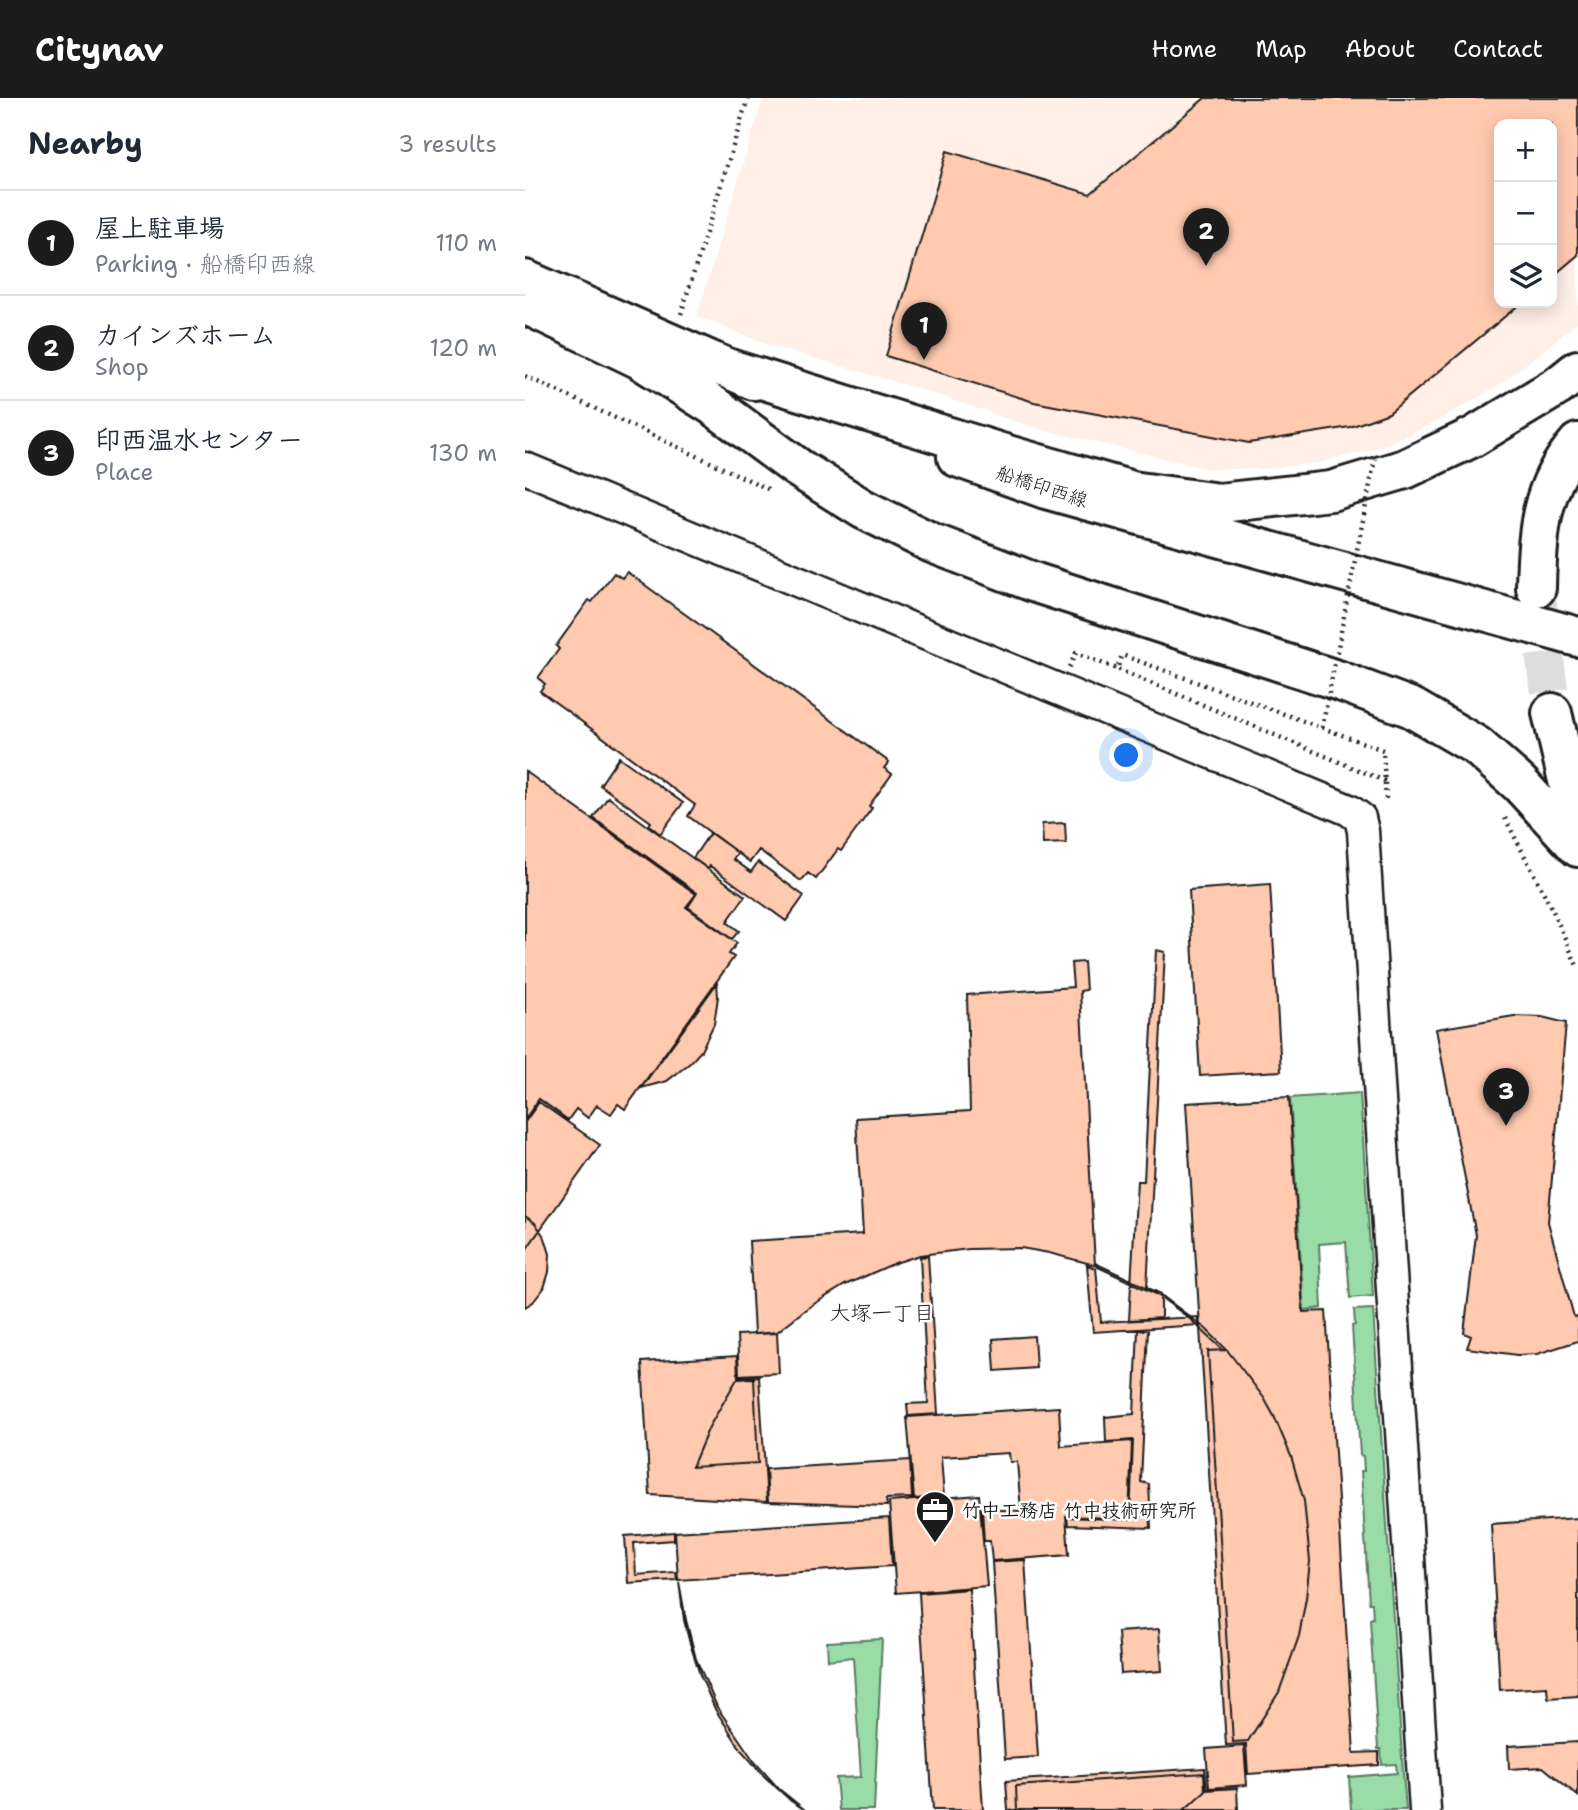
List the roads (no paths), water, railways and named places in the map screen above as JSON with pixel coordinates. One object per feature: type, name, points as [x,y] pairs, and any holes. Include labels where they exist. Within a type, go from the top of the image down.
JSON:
[{"type":"main road","name":"船橋印西線","points":[[525,280],[723,367],[890,434],[1046,489],[1578,637]]},
{"type":"main road","points":[[525,304],[638,358],[714,406],[798,468],[863,509],[932,543],[1036,583],[1340,681],[1412,708],[1477,746],[1520,784],[1578,847]]},
{"type":"main road","points":[[723,367],[1132,491],[1219,503],[1331,491],[1405,469],[1473,437],[1558,386],[1578,370]]},
{"type":"main road","points":[[1536,588],[1537,542],[1543,505],[1562,461],[1578,443]]},
{"type":"main road","points":[[1552,713],[1578,823]]},
{"type":"street","points":[[525,468],[1349,810],[1360,818],[1363,831],[1425,1810]]},
{"type":"tunnel","points":[[1537,597],[1552,713]]},
{"type":"place","name":"カインズホーム","points":[[1206,266]]},
{"type":"place","name":"屋上駐車場","points":[[924,360]]},
{"type":"place","name":"印西温水センター","points":[[1506,1126]]},
{"type":"place","name":"竹中工務店 竹中技術研究所","points":[[935,1544]]},
{"type":"district","name":"大塚一丁目","points":[[882,1313]]}]
